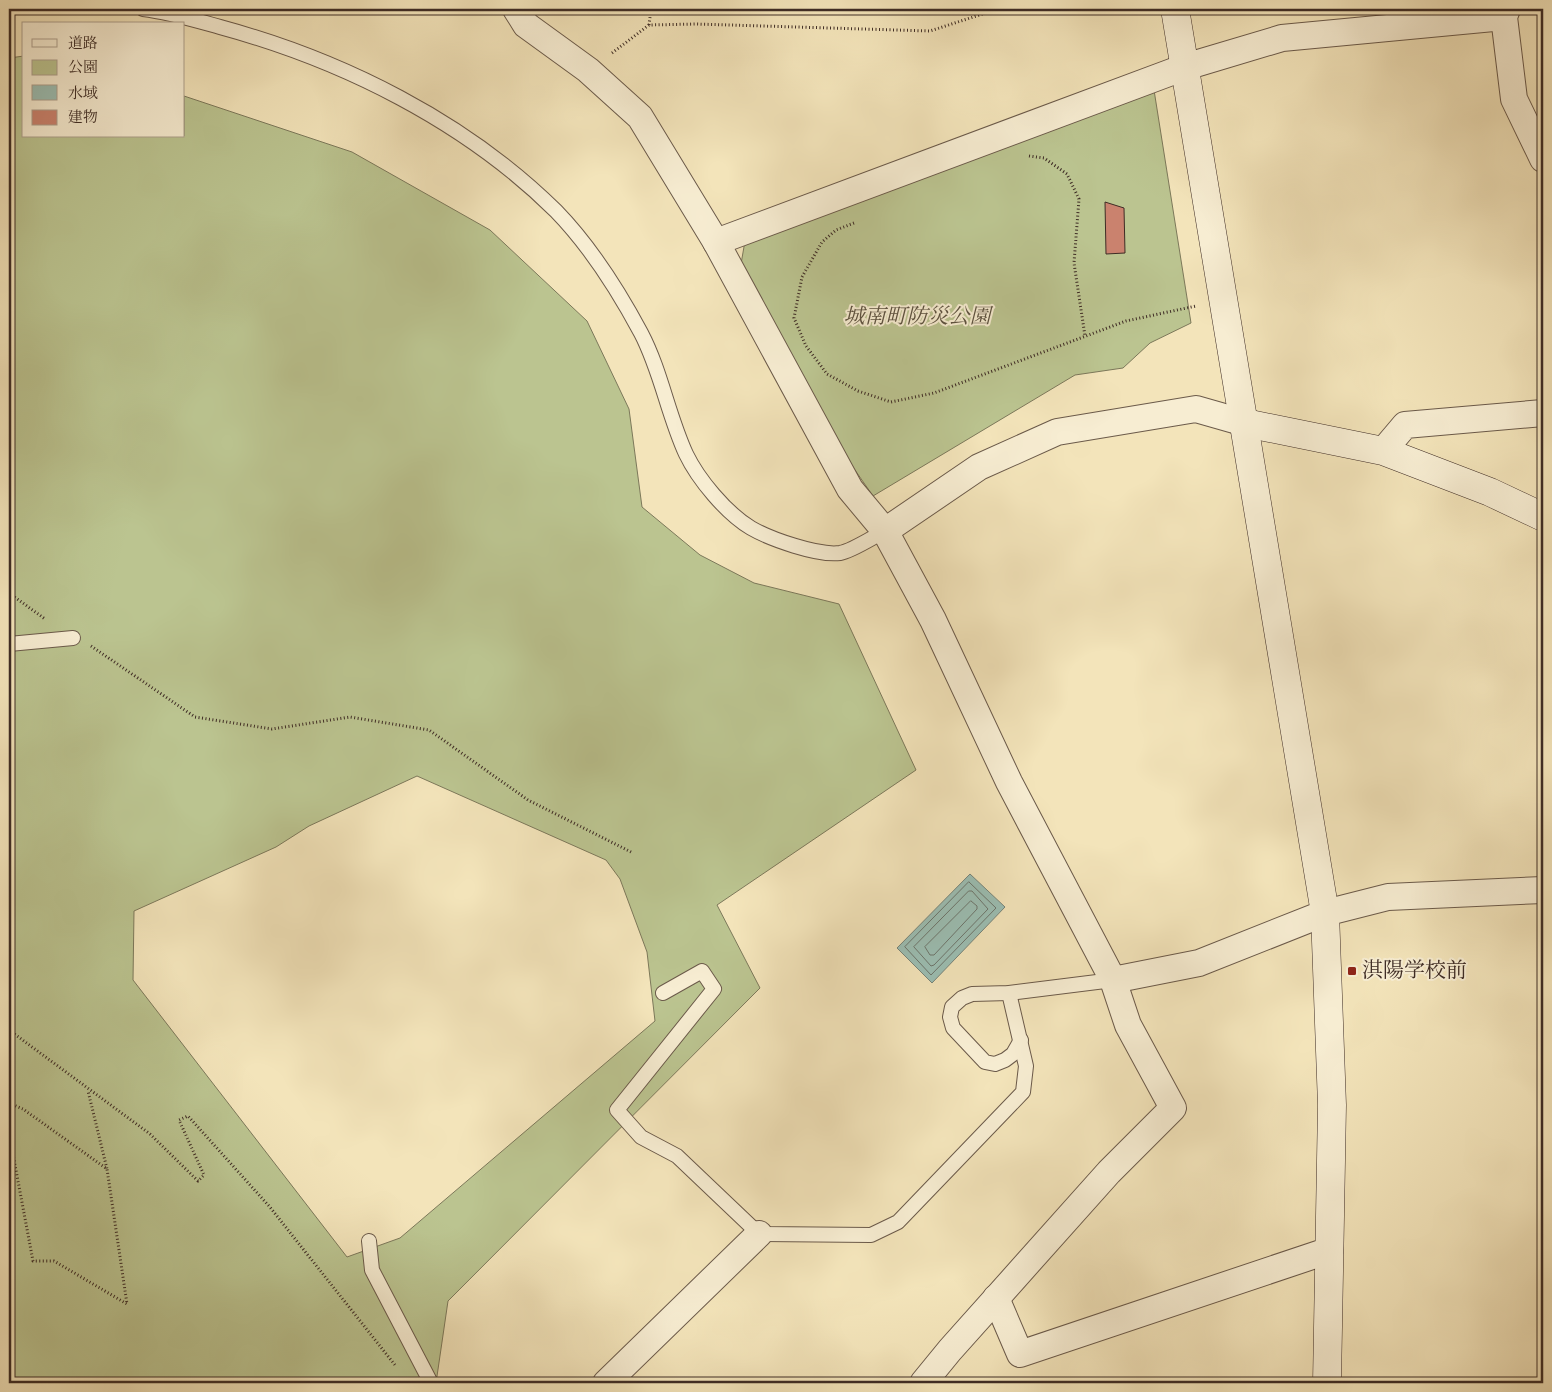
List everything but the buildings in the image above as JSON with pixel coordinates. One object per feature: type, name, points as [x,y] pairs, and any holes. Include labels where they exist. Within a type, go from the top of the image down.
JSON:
[{"type":"street","points":[[516,9],[526,25],[588,70],[640,117],[716,242],[850,490],[885,531],[932,620],[1009,782],[1113,980],[1128,1025],[1173,1108],[1109,1172],[923,1383]]},
{"type":"street","points":[[1175,9],[1325,913],[1332,1105],[1328,1383]]},
{"type":"street","points":[[716,242],[1185,67],[1282,38],[1506,13],[1514,99],[1543,159]]},
{"type":"street","points":[[885,531],[979,467],[1057,432],[1196,409],[1244,423],[1383,451],[1490,492],[1543,517]]},
{"type":"street","points":[[1383,451],[1404,425],[1543,413]]},
{"type":"street","points":[[1113,980],[1199,963],[1325,913],[1388,897],[1543,890]]},
{"type":"street","points":[[606,1383],[759,1234]]},
{"type":"street","points":[[996,1298],[1020,1354],[1330,1250]]},
{"type":"lane","points":[[143,9],[166,12],[250,35],[339,68],[429,114],[502,164],[556,212],[603,268],[641,334],[657,370],[686,454],[704,483],[724,505],[750,528],[806,550],[841,553],[885,531]]},
{"type":"lane","points":[[9,644],[73,638]]},
{"type":"lane","points":[[664,993],[702,971],[714,989],[617,1110],[641,1137],[677,1156],[759,1234],[871,1235],[898,1222],[1023,1092],[1026,1066],[1009,993]]},
{"type":"lane","points":[[1021,1040],[1013,1054],[1005,1060],[995,1064],[985,1062],[953,1028],[950,1017],[952,1007],[962,998],[983,993],[1009,993],[1113,980]]},
{"type":"lane","points":[[369,1241],[372,1270],[431,1383]]},
{"type":"path","points":[[649,26],[651,9]]},
{"type":"path","points":[[588,70],[649,26],[696,24],[930,30],[998,9]]},
{"type":"path","points":[[1024,155],[1044,158],[1067,174],[1079,198],[1074,263],[1084,336]]},
{"type":"path","points":[[863,219],[836,230],[822,242],[802,277],[794,318],[806,346],[827,374],[850,386],[892,402],[934,393],[1126,322],[1224,299]]},
{"type":"path","points":[[9,593],[73,638],[86,644],[195,717],[272,729],[350,717],[429,730],[528,800],[633,853]]},
{"type":"path","points":[[9,1030],[150,1134],[198,1181],[204,1174],[179,1120],[188,1116],[269,1206],[360,1318],[400,1371]]},
{"type":"path","points":[[9,1133],[33,1261],[54,1261],[127,1304],[107,1169],[88,1090]]},
{"type":"path","points":[[9,1102],[23,1109],[107,1169]]},
{"type":"green space","points":[[22,56],[22,138],[185,138],[185,96],[352,152],[490,230],[587,321],[629,409],[642,507],[700,555],[754,583],[839,604],[916,770],[717,905],[760,988],[448,1301],[436,1383],[9,1383],[9,58]],"holes":[[[417,776],[606,860],[620,879],[647,952],[655,1021],[400,1238],[347,1257],[133,980],[134,911],[276,847],[309,826]]]},
{"type":"green space","name":"城南町防災公園","points":[[1154,90],[1191,323],[1150,343],[1123,368],[1075,375],[873,496],[839,447],[741,264],[745,241]]},
{"type":"water","points":[[970,874],[1005,907],[932,983],[897,948]]},
{"type":"place","name":"淇陽学校前","points":[[1352,971]]}]
